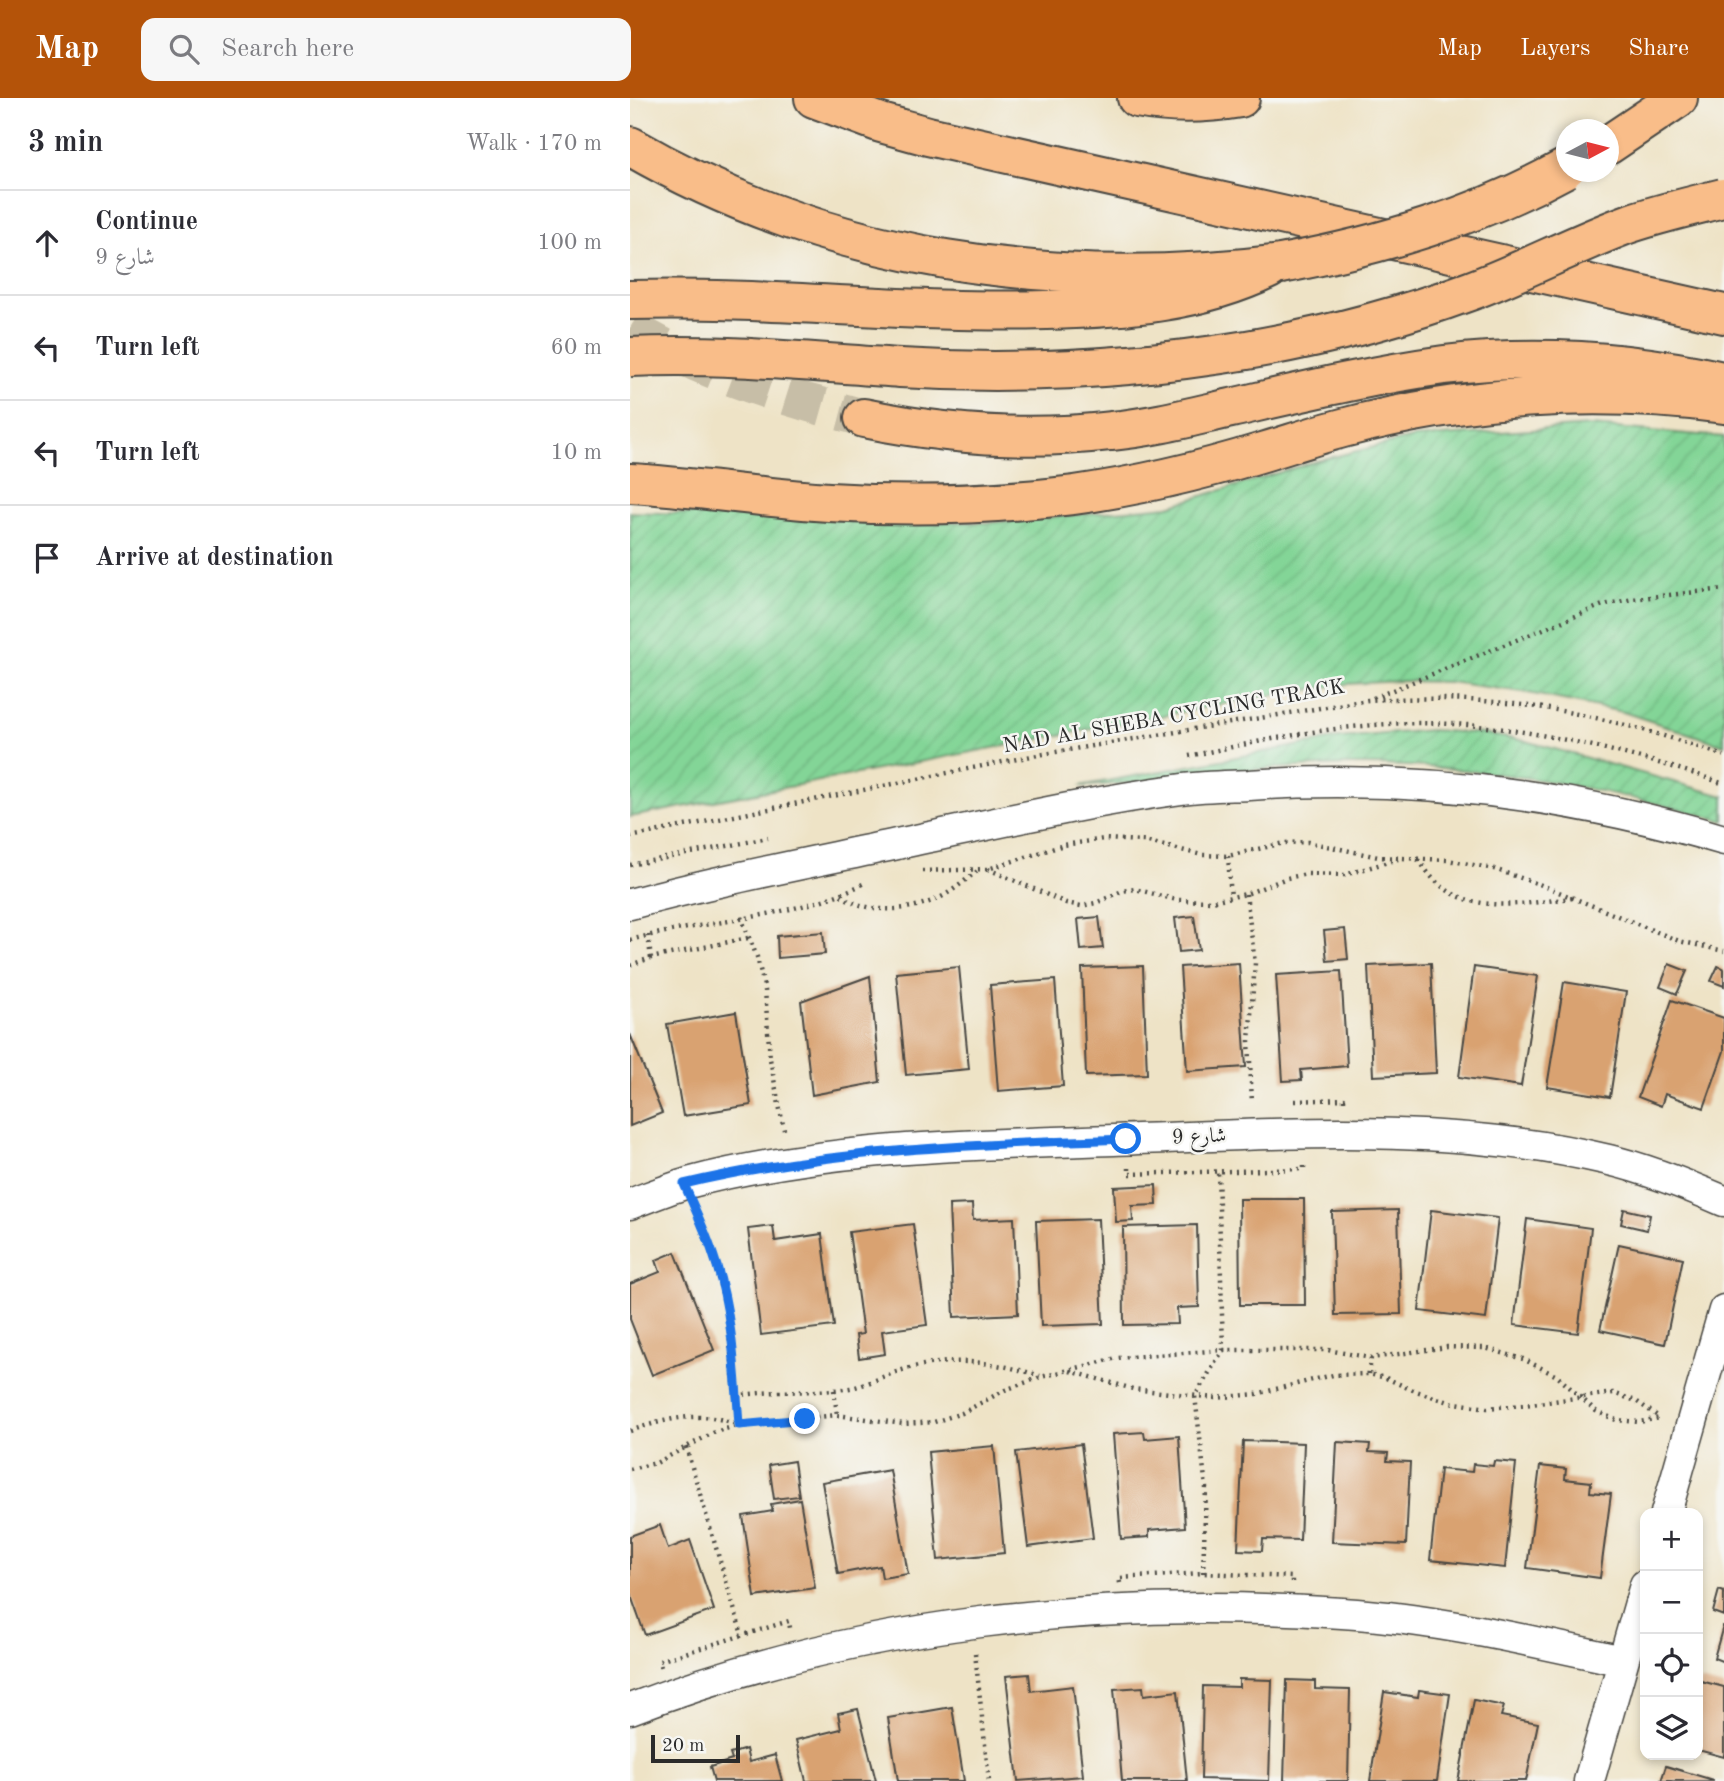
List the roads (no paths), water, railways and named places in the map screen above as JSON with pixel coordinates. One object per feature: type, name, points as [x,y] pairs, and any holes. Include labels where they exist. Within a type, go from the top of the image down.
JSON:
[{"type":"main road","points":[[814,98],[881,123],[928,136],[1724,314]]},
{"type":"main road","points":[[1137,98],[1185,104],[1215,103],[1240,98]]},
{"type":"main road","points":[[1619,138],[1678,98]]},
{"type":"main road","points":[[630,146],[701,183],[765,211],[873,245],[926,257],[1020,270],[1153,275],[1217,272],[1281,264],[1344,251],[1407,235],[1506,198],[1556,173]]},
{"type":"main road","points":[[630,357],[728,357],[972,370],[1117,366],[1220,354],[1310,338],[1373,323],[1471,290],[1630,224],[1723,198]]},
{"type":"main road","points":[[630,300],[696,299],[977,310],[1085,309],[1171,301],[1199,295],[1227,287],[1281,264]]},
{"type":"main road","points":[[864,418],[911,428],[965,434],[1019,436],[1100,432],[1158,424],[1396,372],[1499,361],[1603,362],[1655,368],[1724,381]]},
{"type":"main road","points":[[630,483],[826,502],[888,505],[1011,501],[1139,484],[1202,469],[1345,427],[1406,413],[1467,404],[1530,397],[1592,395],[1655,396],[1724,404]]},
{"type":"street","points":[[630,904],[1067,807],[1185,789],[1306,781],[1426,784],[1545,797],[1663,822],[1724,840]]},
{"type":"street","name":"شارع 9","points":[[630,1204],[684,1184],[819,1158],[963,1145],[1345,1134],[1450,1137],[1536,1145],[1610,1160],[1682,1183],[1724,1201]]},
{"type":"street","points":[[1667,1508],[1724,1310]]},
{"type":"street","points":[[1589,1781],[1640,1602]]},
{"type":"street","points":[[630,1709],[670,1694],[797,1656],[930,1629],[1068,1612],[1206,1607],[1344,1613],[1482,1631],[1623,1661]]},
{"type":"tunnel","points":[[630,328],[686,358],[744,382],[864,418]]}]
